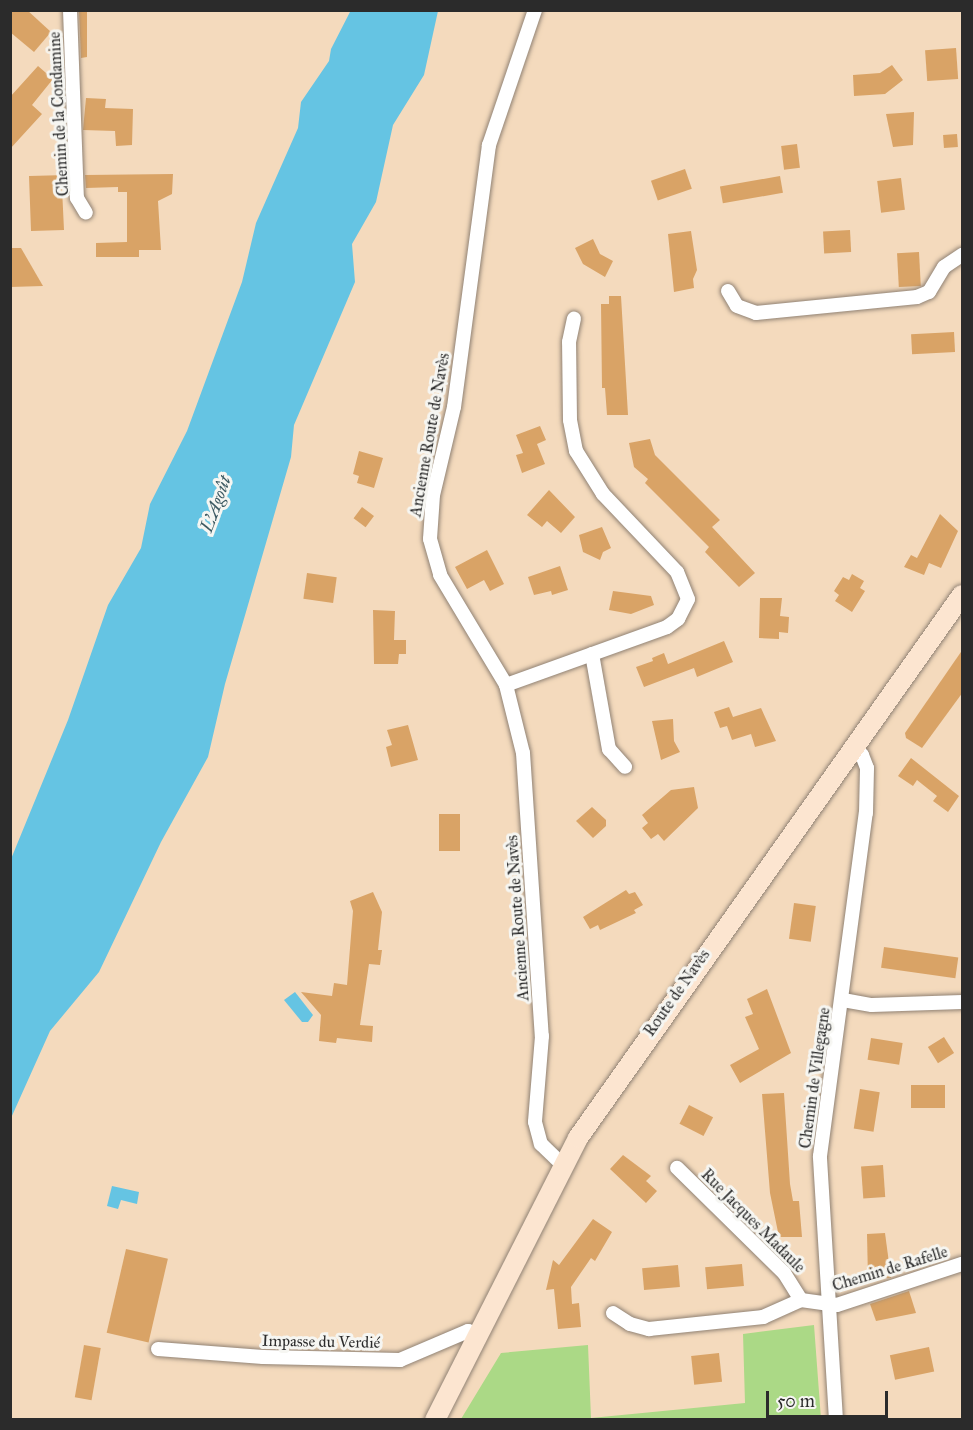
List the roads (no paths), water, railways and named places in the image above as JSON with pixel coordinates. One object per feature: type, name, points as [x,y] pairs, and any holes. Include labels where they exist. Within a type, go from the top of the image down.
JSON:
[{"type":"main road","name":"Route de Navès","points":[[435,1419],[562,1164],[629,1060],[963,595]]},
{"type":"street","name":"Chemin de la Condamine","points":[[70,10],[77,198],[86,213]]},
{"type":"street","name":"Ancienne Route de Navès","points":[[535,10],[489,145],[454,407],[433,495],[430,539],[433,557],[446,586],[506,685],[527,783],[542,1036],[535,1122],[541,1144],[562,1164]]},
{"type":"street","points":[[728,291],[738,306],[756,312],[917,297],[930,292],[944,267],[963,255]]},
{"type":"street","points":[[506,685],[667,627],[678,619],[688,599],[677,572],[603,494],[579,458],[570,420],[569,342],[574,319]]},
{"type":"street","points":[[592,654],[609,748],[625,767]]},
{"type":"street","name":"Chemin de Villegagne","points":[[836,1419],[827,1304],[820,1156],[843,1000],[868,775],[865,760],[853,749]]},
{"type":"street","points":[[843,1000],[872,1005],[963,1002]]},
{"type":"street","name":"Rue Jacques Madaule","points":[[677,1168],[784,1273],[801,1300]]},
{"type":"street","name":"Chemin de Rafelle","points":[[827,1304],[837,1305],[963,1264]]},
{"type":"street","name":"Rue Jacques Madaule","points":[[613,1313],[630,1324],[649,1329],[763,1317],[801,1300],[827,1304]]},
{"type":"street","name":"Impasse du Verdié","points":[[158,1348],[263,1357],[400,1360],[468,1331],[477,1334]]},
{"type":"water","name":"L'Agoût","points":[[351,10],[438,11],[424,75],[393,125],[376,202],[352,244],[355,282],[294,425],[291,457],[225,684],[208,757],[161,842],[99,972],[50,1031],[11,1118],[11,859],[68,720],[108,605],[141,548],[150,504],[187,431],[242,282],[256,223],[298,128],[301,102],[329,61],[331,49]]},
{"type":"water","points":[[295,992],[313,1015],[308,1022],[302,1022],[284,1000]]},
{"type":"water","points":[[112,1186],[139,1192],[137,1204],[121,1200],[118,1209],[107,1206]]}]
